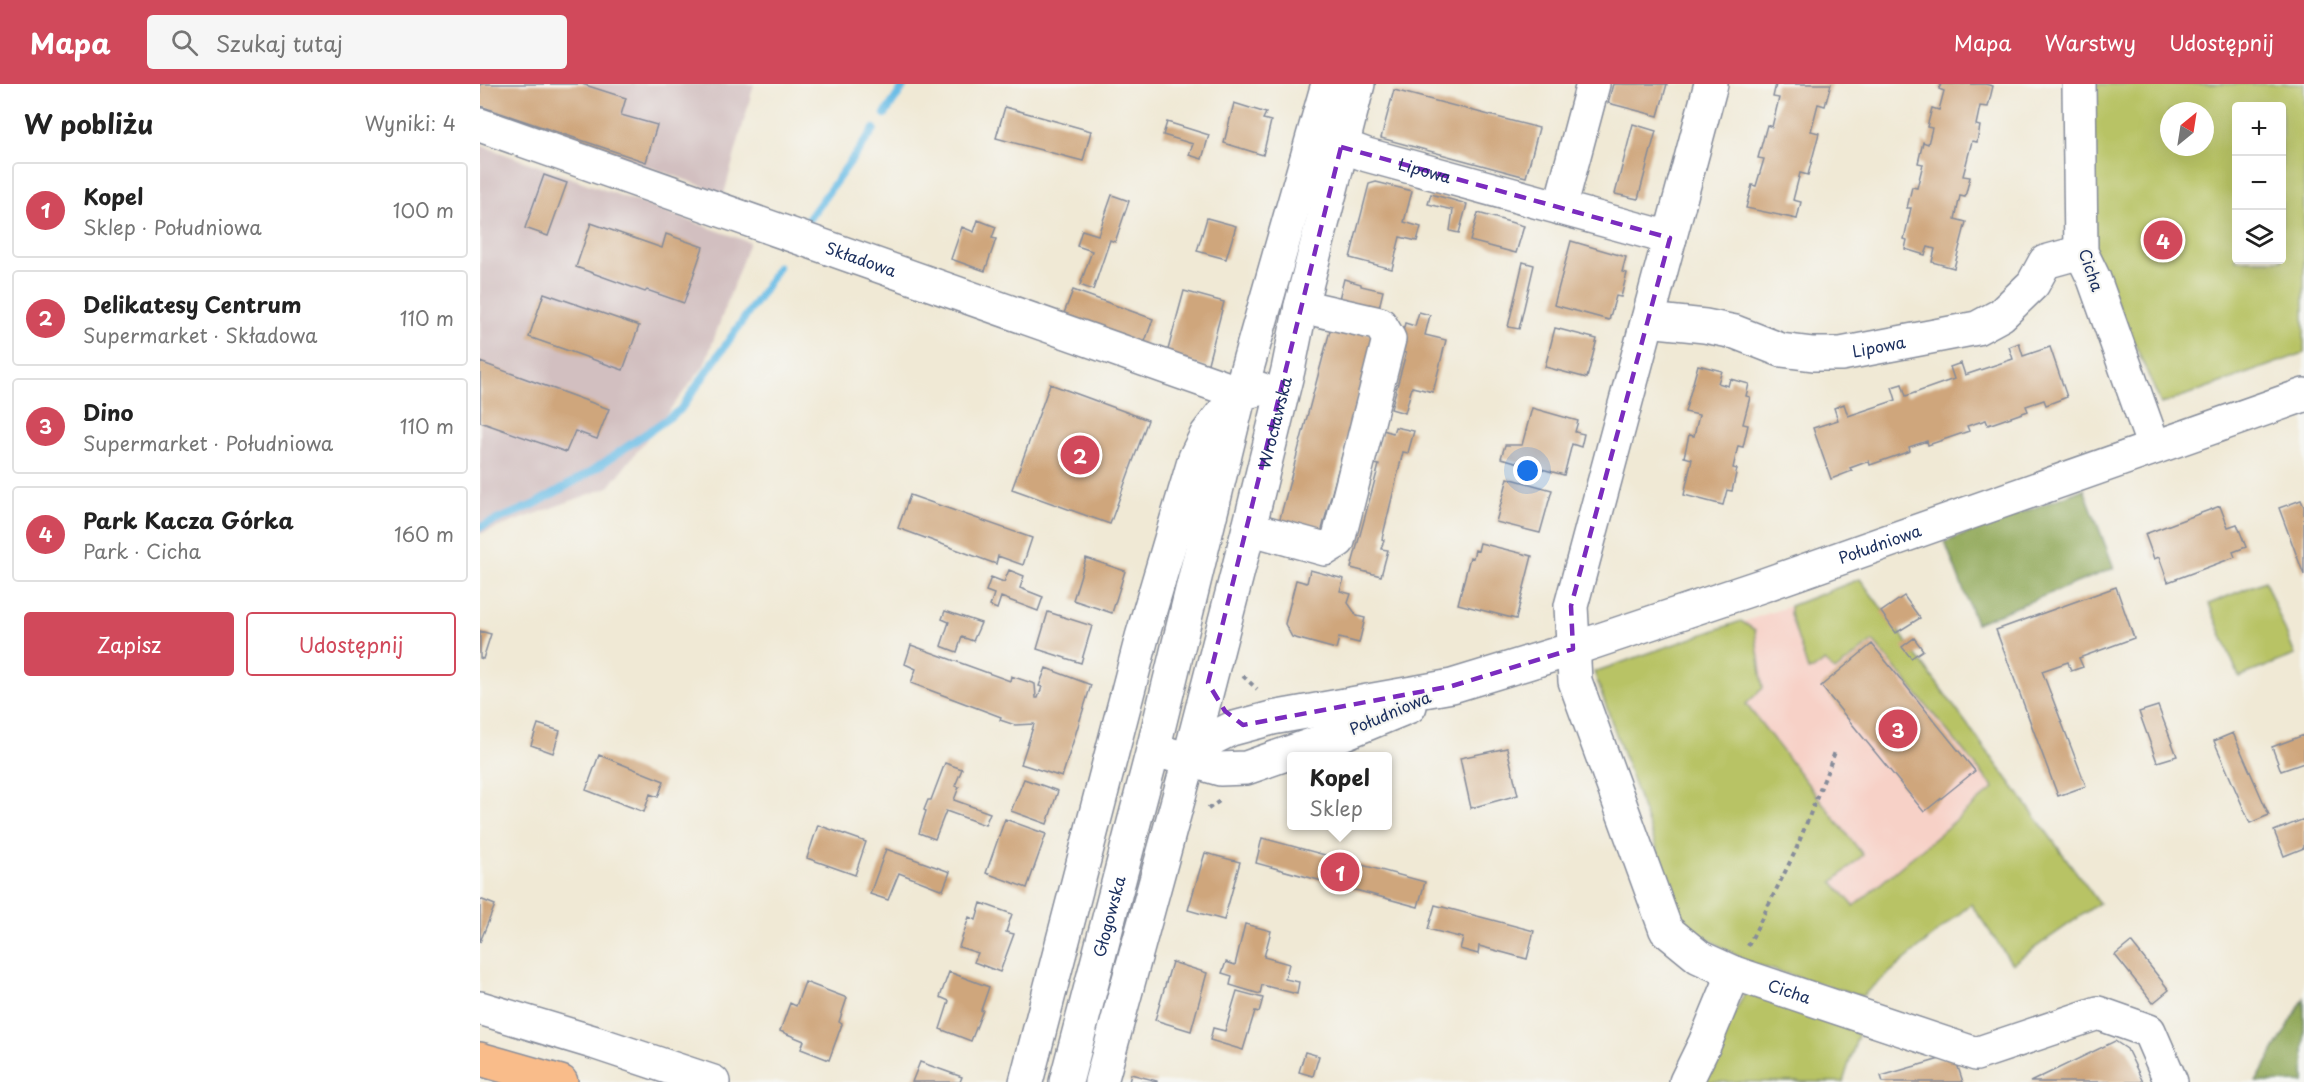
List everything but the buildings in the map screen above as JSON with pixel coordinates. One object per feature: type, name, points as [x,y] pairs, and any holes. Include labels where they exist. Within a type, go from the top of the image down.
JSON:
[{"type":"main road","points":[[480,1059],[561,1082]]},
{"type":"street","name":"Wrocławska","points":[[1189,760],[1288,370],[1328,141],[1328,84]]},
{"type":"street","name":"Wrocławska","points":[[1153,750],[1240,393],[1328,141],[1358,84]]},
{"type":"street","points":[[1560,208],[1593,84]]},
{"type":"street","points":[[1573,649],[1571,606],[1712,84]]},
{"type":"street","name":"Cicha","points":[[2079,84],[2081,252],[2094,279],[2154,447]]},
{"type":"street","name":"Składowa","points":[[480,125],[1240,393]]},
{"type":"street","name":"Lipowa","points":[[1328,141],[1670,238]]},
{"type":"street","name":"Lipowa","points":[[1648,320],[1705,326],[1735,332],[1781,350],[1813,354],[1841,354],[1977,328],[2001,315],[2033,284],[2045,262],[2081,252]]},
{"type":"street","points":[[1249,528],[1325,549],[1338,541],[1389,339],[1380,324],[1301,306]]},
{"type":"street","points":[[1026,1082],[1144,629],[1196,458],[1207,434],[1240,393],[1256,391],[1275,381],[1288,370]]},
{"type":"street","points":[[1240,393],[1253,426],[1261,475]]},
{"type":"street","name":"Południowa","points":[[1290,752],[1375,721],[1452,686],[1573,649],[1761,586],[2304,395]]},
{"type":"street","name":"Cicha","points":[[1573,649],[1575,681],[1666,930],[1699,957],[1734,973],[1976,1054],[2098,1013],[2149,1031],[2171,1082]]},
{"type":"street","points":[[1208,683],[1216,700],[1225,711],[1243,725]]},
{"type":"street","name":"Południowa","points":[[1189,760],[1197,750],[1218,734],[1243,725],[1336,705],[1452,686]]},
{"type":"street","name":"Południowa","points":[[1153,750],[1220,769],[1246,768],[1287,753]]},
{"type":"street","name":"Głogowska","points":[[1066,1082],[1153,750]]},
{"type":"street","points":[[1101,1082],[1189,760]]},
{"type":"street","points":[[1686,1082],[1734,973]]},
{"type":"street","points":[[480,1008],[713,1082]]},
{"type":"path","points":[[1734,973],[1795,852],[1835,752]]},
{"type":"highlighted area","points":[[1341,147],[1670,238],[1571,606],[1573,649],[1452,686],[1243,725],[1225,711],[1208,683]]},
{"type":"shaded area","points":[[480,84],[754,84],[724,194],[480,105]]},
{"type":"shaded area","points":[[480,145],[749,242],[704,366],[609,487],[480,534]]},
{"type":"shaded area","points":[[1860,579],[2034,814],[1867,956],[1632,659],[1790,606]]},
{"type":"green space","points":[[2087,84],[2304,84],[2304,353],[2161,404],[2081,221]]},
{"type":"green space","points":[[2084,489],[2114,568],[1976,623],[1945,542]]},
{"type":"green space","points":[[1860,579],[2099,903],[2012,964],[1971,904],[1862,996],[1749,963],[1684,925],[1594,672],[1741,621],[1755,630],[1763,688],[1746,704],[1863,855],[1833,882],[1854,906],[1994,788],[1873,641],[1835,671],[1825,661],[1813,670],[1808,670],[1790,614],[1790,606]]},
{"type":"green space","points":[[2265,581],[2295,655],[2239,677],[2209,604]]},
{"type":"green space","points":[[1745,993],[1860,1029],[1843,1082],[1698,1082]]},
{"type":"green space","points":[[2304,998],[2304,1082],[2256,1082]]},
{"type":"waterway","points":[[885,114],[905,84]]},
{"type":"waterway","points":[[805,224],[874,129]]},
{"type":"waterway","points":[[480,527],[533,505],[589,473],[680,410],[778,267]]},
{"type":"place","name":"Park Kacza Górka","points":[[2163,240]]},
{"type":"place","name":"Delikatesy Centrum","points":[[1080,455]]},
{"type":"place","name":"Dino","points":[[1898,729]]},
{"type":"place","name":"Kopel","points":[[1340,872]]}]
